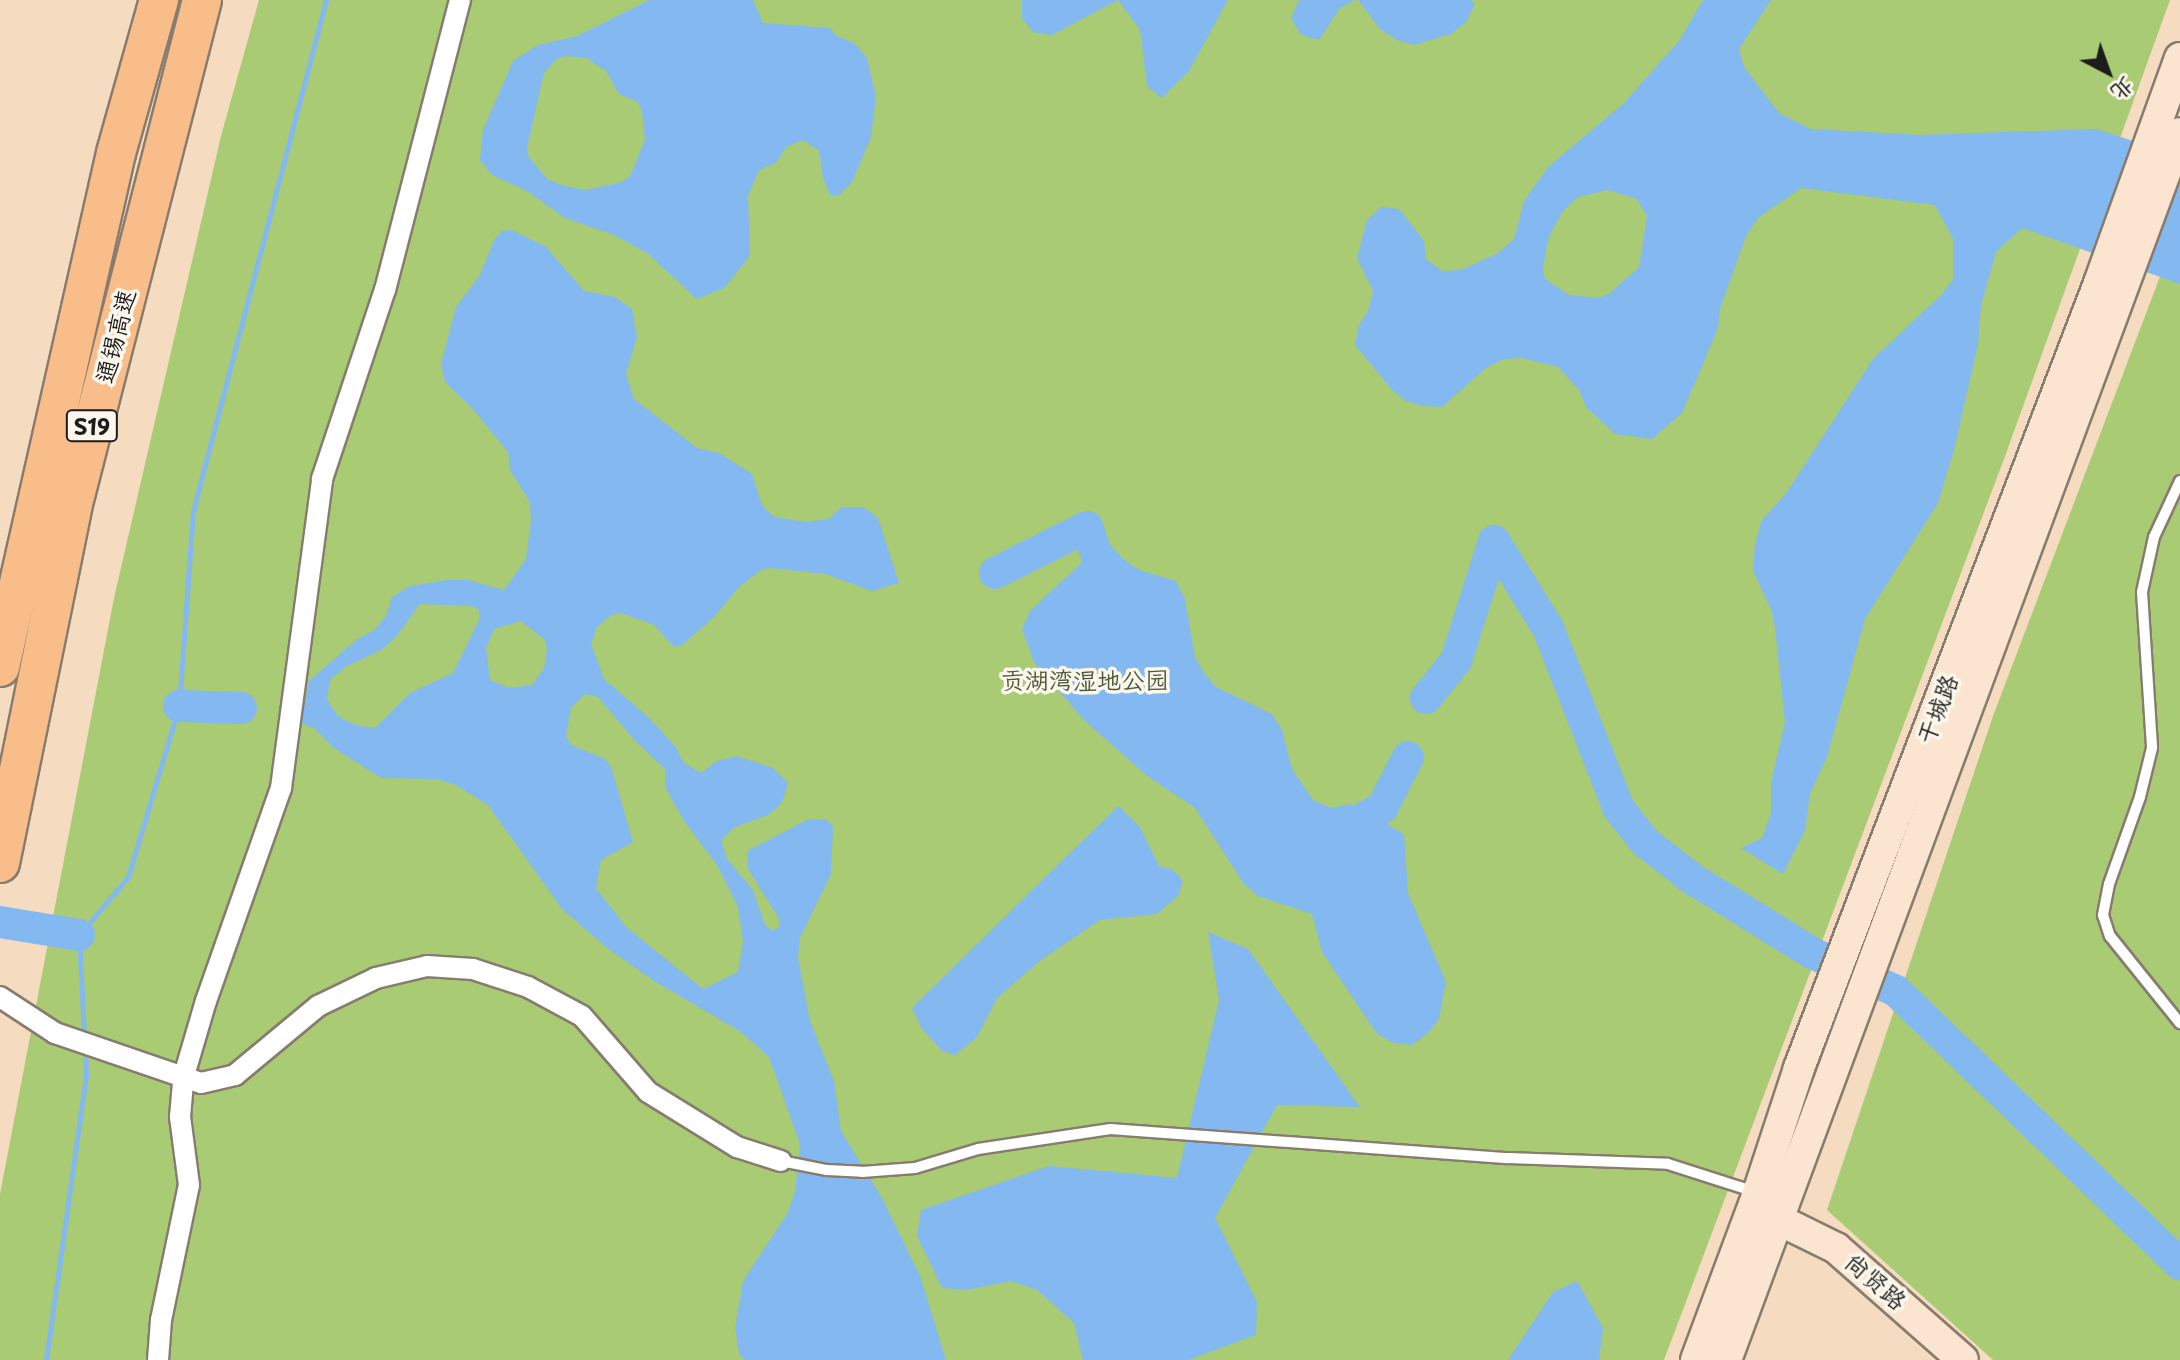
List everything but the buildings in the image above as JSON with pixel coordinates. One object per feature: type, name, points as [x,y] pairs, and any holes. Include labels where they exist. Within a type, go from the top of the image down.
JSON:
[{"type":"highway","name":"通锡高速","points":[[0,667],[116,153],[159,0]]},
{"type":"highway","name":"通锡高速","points":[[1,859],[75,496],[202,0]]},
{"type":"street","points":[[158,1360],[161,1320],[189,1185],[180,1117],[183,1079],[206,1001],[281,788],[322,479],[385,290],[460,0]]},
{"type":"street","name":"干城路","points":[[2110,286],[2162,103],[2180,58]]},
{"type":"street","name":"干城路","points":[[1696,1360],[1758,1193],[1799,1068],[1885,883],[2110,286],[2180,133]]},
{"type":"street","name":"干城路","points":[[1726,1360],[1830,1078],[1885,883]]},
{"type":"street","points":[[0,997],[55,1033],[201,1083],[235,1075],[318,1006],[376,978],[427,966],[473,969],[528,987],[582,1016],[648,1092],[737,1147],[781,1161]]},
{"type":"street","name":"尚贤路","points":[[1776,1220],[1833,1251],[1900,1305],[1960,1360]]},
{"type":"lane","points":[[2180,481],[2154,537],[2142,592],[2152,748],[2140,797],[2109,884],[2103,915],[2110,936],[2180,1023]]},
{"type":"lane","points":[[781,1161],[827,1170],[915,1168],[978,1149],[1110,1129],[1271,1143],[1668,1164],[1758,1193]]},
{"type":"green space","name":"贡湖湾湿地公园","points":[[259,0],[2170,0],[2004,459],[1664,1360],[0,1360],[0,1194],[114,598],[221,136]]},
{"type":"green space","points":[[2180,224],[2180,1360],[1993,1360],[1827,1210],[1993,716]]},
{"type":"water","points":[[649,0],[753,0],[763,23],[830,28],[837,36],[854,43],[867,58],[876,97],[871,137],[852,182],[839,195],[830,195],[823,178],[819,151],[803,140],[786,147],[776,163],[759,170],[748,196],[750,256],[724,288],[697,299],[647,253],[614,235],[565,218],[527,191],[492,175],[480,160],[483,130],[513,61],[538,45],[577,36]],"holes":[[[567,56],[586,58],[606,71],[619,94],[638,102],[645,140],[630,176],[622,182],[586,190],[547,179],[529,157],[527,148],[544,73],[557,59]]]},
{"type":"water","points":[[1022,0],[1118,0],[1052,35],[1033,32],[1022,18]]},
{"type":"water","points":[[1118,0],[1228,0],[1189,71],[1162,98],[1147,86],[1140,30]]},
{"type":"water","points":[[1299,0],[1355,0],[1340,8],[1319,40],[1301,35],[1291,18]]},
{"type":"water","points":[[1358,0],[1471,0],[1475,4],[1466,22],[1451,34],[1414,45],[1397,40],[1380,29]]},
{"type":"water","points":[[1703,0],[1771,0],[1739,49],[1744,67],[1779,113],[1811,129],[1919,135],[2096,129],[2180,156],[2180,284],[2022,228],[1996,252],[1981,306],[1978,344],[1955,446],[1938,503],[1865,619],[1827,757],[1810,794],[1805,830],[1783,874],[1741,848],[1762,838],[1771,813],[1771,782],[1785,722],[1771,609],[1753,571],[1755,543],[1762,520],[1787,492],[1873,359],[1942,294],[1953,279],[1953,239],[1935,205],[1801,188],[1759,217],[1746,236],[1720,309],[1718,328],[1682,413],[1652,439],[1615,434],[1586,407],[1579,390],[1558,367],[1522,358],[1504,359],[1486,368],[1442,407],[1424,406],[1406,401],[1392,390],[1355,345],[1358,327],[1369,309],[1373,291],[1357,258],[1367,220],[1381,207],[1399,209],[1424,241],[1426,259],[1442,271],[1461,270],[1498,253],[1514,239],[1524,201],[1548,167],[1624,103],[1679,41]],"holes":[[[1608,190],[1637,199],[1647,216],[1639,267],[1609,294],[1598,298],[1569,295],[1545,279],[1543,269],[1548,239],[1562,212],[1578,197]]]},
{"type":"water","points":[[511,230],[545,246],[584,291],[615,297],[632,309],[637,337],[626,374],[634,399],[697,448],[719,453],[752,474],[761,503],[767,511],[775,517],[806,522],[828,519],[842,507],[863,507],[878,518],[899,583],[872,591],[825,574],[770,568],[761,570],[739,587],[713,618],[682,645],[674,647],[654,625],[621,613],[611,615],[597,627],[591,644],[604,679],[648,717],[675,746],[684,763],[701,773],[717,761],[736,756],[773,768],[788,783],[782,803],[768,815],[735,827],[721,840],[727,859],[753,890],[765,925],[772,931],[780,926],[778,917],[748,869],[747,851],[807,820],[826,819],[833,826],[831,874],[800,938],[798,957],[810,1021],[834,1081],[841,1131],[882,1198],[920,1276],[946,1360],[745,1360],[739,1353],[735,1328],[743,1281],[787,1214],[795,1192],[800,1144],[769,1057],[741,1032],[654,981],[606,947],[562,909],[488,805],[456,785],[437,779],[381,778],[334,748],[314,728],[301,723],[309,681],[356,640],[374,630],[386,616],[392,597],[410,586],[448,580],[468,580],[504,590],[526,559],[530,502],[510,470],[508,452],[472,408],[445,382],[441,364],[456,307],[480,275],[495,238],[502,231]],"holes":[[[420,604],[471,606],[479,610],[479,620],[453,673],[410,693],[375,728],[355,725],[338,716],[327,700],[330,680],[345,667],[381,650],[396,637]],[[521,621],[545,640],[544,668],[532,685],[509,688],[490,680],[486,648],[494,629]],[[585,694],[598,697],[636,742],[665,769],[665,787],[684,821],[717,865],[738,907],[743,941],[738,972],[703,989],[626,927],[596,888],[601,860],[633,842],[611,767],[605,759],[571,745],[566,736],[571,708]]]},
{"type":"water","points":[[1106,540],[1123,559],[1139,570],[1176,581],[1185,599],[1195,657],[1204,673],[1216,687],[1272,714],[1282,730],[1292,769],[1313,800],[1331,808],[1350,804],[1404,834],[1408,893],[1446,982],[1439,1019],[1428,1033],[1412,1045],[1394,1043],[1377,1034],[1322,952],[1312,914],[1258,896],[1244,884],[1195,808],[1146,775],[1084,720],[1034,662],[1022,629],[1030,611]]},
{"type":"water","points":[[1118,806],[1140,827],[1159,866],[1173,870],[1183,881],[1178,896],[1157,914],[1100,920],[1041,960],[997,998],[977,1037],[955,1055],[942,1051],[922,1029],[912,1008]]},
{"type":"water","points":[[1208,932],[1248,949],[1360,1107],[1277,1105],[1215,1218],[1257,1302],[1256,1335],[1188,1360],[1083,1360],[1074,1323],[1037,1290],[1011,1281],[966,1290],[942,1288],[917,1236],[921,1210],[1049,1166],[1177,1178],[1219,1000]]},
{"type":"water","points":[[1577,1281],[1603,1328],[1599,1360],[1508,1360],[1553,1292]]},
{"type":"waterway","points":[[84,1036],[79,935],[128,877],[179,706],[193,511],[326,0]]},
{"type":"waterway","points":[[995,573],[1087,527],[1109,590]]},
{"type":"waterway","points":[[1426,698],[1456,661],[1494,541],[1548,628],[1619,809],[1645,842],[1691,878],[1812,953],[1896,991],[2180,1264]]},
{"type":"waterway","points":[[179,706],[241,708]]},
{"type":"waterway","points":[[1334,834],[1382,808],[1408,757]]},
{"type":"waterway","points":[[0,922],[79,935]]},
{"type":"waterway","points":[[46,1360],[86,1076],[85,1050]]}]
